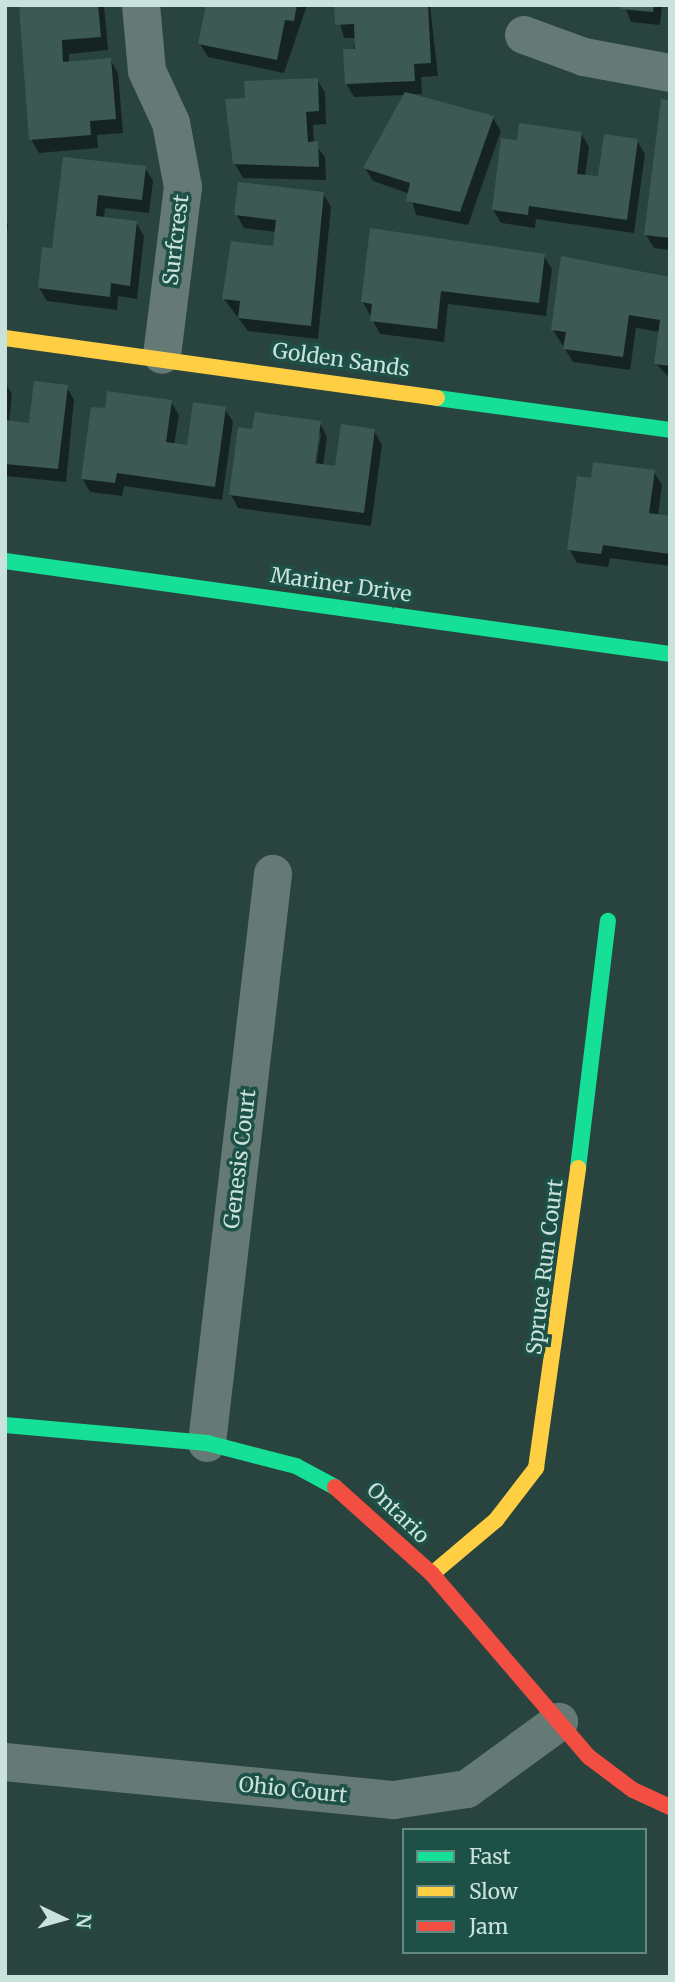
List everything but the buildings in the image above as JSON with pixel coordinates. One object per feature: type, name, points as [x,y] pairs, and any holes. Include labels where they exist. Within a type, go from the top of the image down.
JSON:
[{"type":"street","name":"Surfcrest","points":[[141,5],[148,71],[171,123],[183,187],[162,355]]},
{"type":"street","points":[[524,36],[584,57],[670,72]]},
{"type":"street","name":"Golden Sands","points":[[5,338],[162,355],[670,429]]},
{"type":"street","name":"Mariner Drive","points":[[5,561],[670,654]]},
{"type":"street","name":"Genesis Court","points":[[207,1443],[273,874]]},
{"type":"street","name":"Spruce Run Court","points":[[432,1574],[496,1520],[536,1468],[554,1374],[608,921]]},
{"type":"street","name":"Ontario","points":[[5,1425],[207,1443],[296,1465],[352,1496],[432,1574],[589,1757],[633,1790],[670,1807]]},
{"type":"street","name":"Ohio Court","points":[[5,1762],[394,1800],[467,1789],[559,1722]]},
{"type":"traffic: fast","points":[[437,398],[670,430]]},
{"type":"traffic: fast","points":[[5,561],[670,654]]},
{"type":"traffic: fast","points":[[578,1168],[608,921]]},
{"type":"traffic: fast","points":[[5,1425],[207,1443],[296,1466],[335,1487]]},
{"type":"traffic: slow","points":[[5,338],[437,398]]},
{"type":"traffic: slow","points":[[432,1574],[496,1520],[536,1468],[578,1168]]},
{"type":"traffic: jam","points":[[335,1487],[432,1574],[589,1757],[633,1790],[670,1807]]}]
